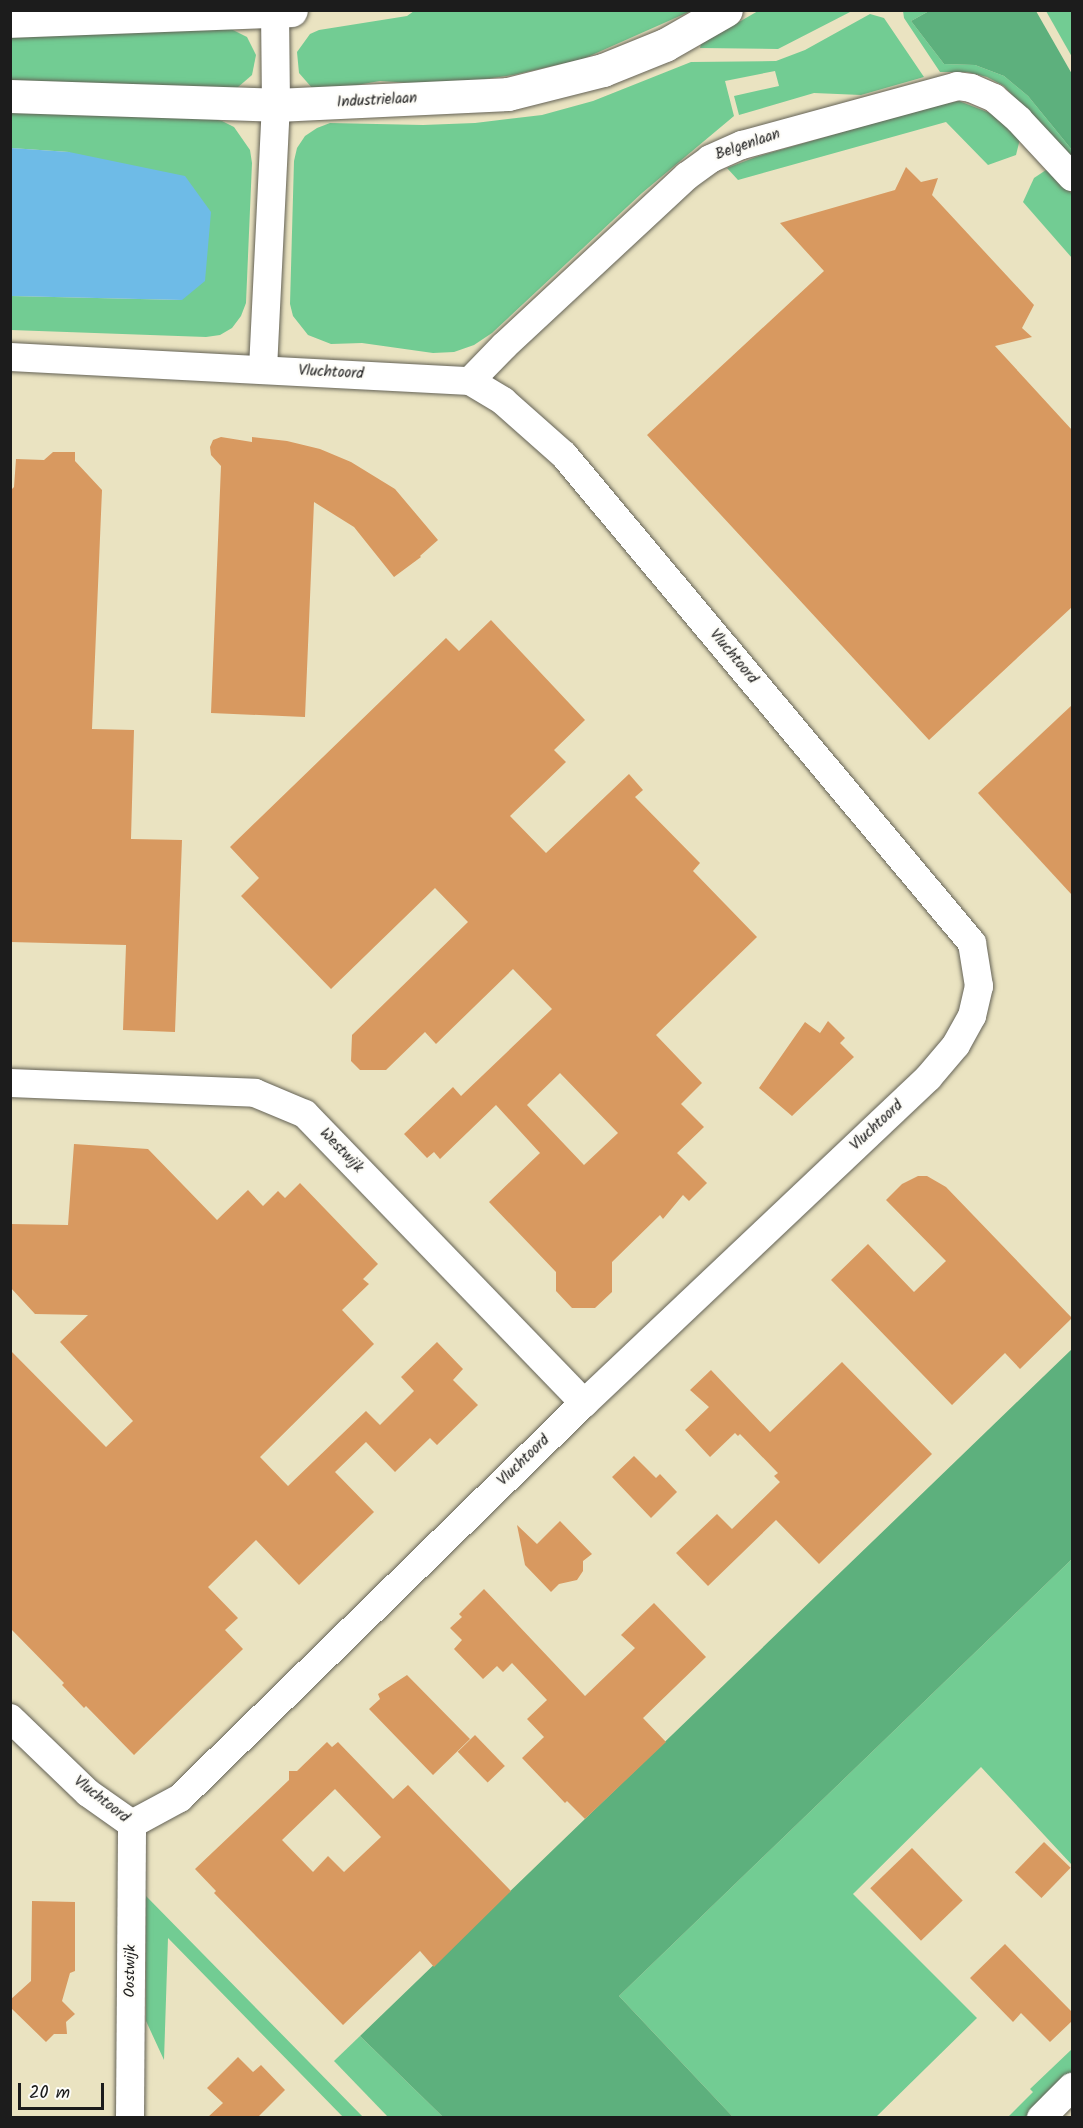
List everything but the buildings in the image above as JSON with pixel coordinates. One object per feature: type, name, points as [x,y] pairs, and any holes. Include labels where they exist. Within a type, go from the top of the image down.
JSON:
[{"type":"main road","name":"Industrielaan","points":[[10,96],[276,105],[508,94],[603,70],[665,45],[726,10]]},
{"type":"main road","points":[[10,21],[283,11]]},
{"type":"street","points":[[263,369],[283,11]]},
{"type":"street","name":"Belgenlaan","points":[[470,381],[504,346],[687,176],[710,159],[742,145],[957,86],[971,88],[994,98],[1019,120],[1072,177]]},
{"type":"street","name":"Vluchtoord","points":[[10,357],[470,381],[503,401],[564,455],[972,943],[979,986],[972,1016],[956,1045],[928,1078],[584,1404],[180,1798],[132,1824],[88,1793],[10,1718]]},
{"type":"street","name":"Westwijk","points":[[10,1083],[255,1093],[305,1114],[584,1404]]},
{"type":"street","name":"Oostwijk","points":[[130,2118],[132,1824]]},
{"type":"street","points":[[1041,2118],[1072,2087]]},
{"type":"green space","points":[[414,11],[691,11],[583,59],[513,75],[442,85],[380,81],[334,89],[313,89],[299,73],[297,52],[310,34],[319,30],[407,16]]},
{"type":"green space","points":[[758,11],[852,11],[778,49],[700,48],[701,44]]},
{"type":"green space","points":[[903,11],[929,11],[911,21],[944,64],[975,65],[1004,76],[1028,96],[1072,150],[1072,160],[1004,86],[987,77],[967,72],[940,72],[904,18]]},
{"type":"green space","points":[[929,11],[1036,11],[1072,74],[1072,150],[1028,96],[1004,76],[975,65],[944,64],[911,21]]},
{"type":"green space","points":[[1046,11],[1072,11],[1072,57]]},
{"type":"green space","points":[[870,14],[884,18],[924,77],[861,95],[814,93],[739,115],[734,96],[779,86],[775,71],[725,81],[734,116],[642,193],[492,333],[474,345],[454,352],[433,353],[362,343],[331,344],[308,335],[293,316],[290,304],[294,161],[297,148],[305,136],[317,128],[330,123],[423,125],[475,123],[542,115],[593,101],[691,62],[776,61],[805,50]]},
{"type":"green space","points":[[229,28],[247,37],[256,55],[252,75],[237,88],[11,84],[11,33]]},
{"type":"green space","points":[[959,101],[990,113],[1020,139],[1016,155],[988,165],[946,122],[738,180],[727,168],[756,157],[929,107]]},
{"type":"green space","points":[[11,111],[209,118],[234,127],[250,150],[252,163],[246,303],[241,316],[232,328],[220,335],[206,337],[11,330],[11,296],[182,300],[69,152],[11,148]]},
{"type":"green space","points":[[1046,170],[1052,171],[1072,194],[1072,258],[1023,202],[1034,178]]},
{"type":"green space","points":[[1072,1349],[1072,1559],[619,1996],[733,2117],[443,2117],[360,2036]]},
{"type":"green space","points":[[1072,1559],[1072,1865],[981,1767],[853,1894],[977,2018],[876,2117],[733,2117],[619,1996]]},
{"type":"green space","points":[[146,1896],[363,2117],[343,2117],[168,1938],[164,2060],[146,2021]]},
{"type":"green space","points":[[360,2036],[443,2117],[388,2117],[334,2061]]},
{"type":"green space","points":[[1072,2049],[1072,2075],[1029,2117],[1007,2118],[1033,2092],[1030,2089]]},
{"type":"water","points":[[11,148],[69,152],[185,176],[211,212],[205,281],[182,300],[11,296]]}]
